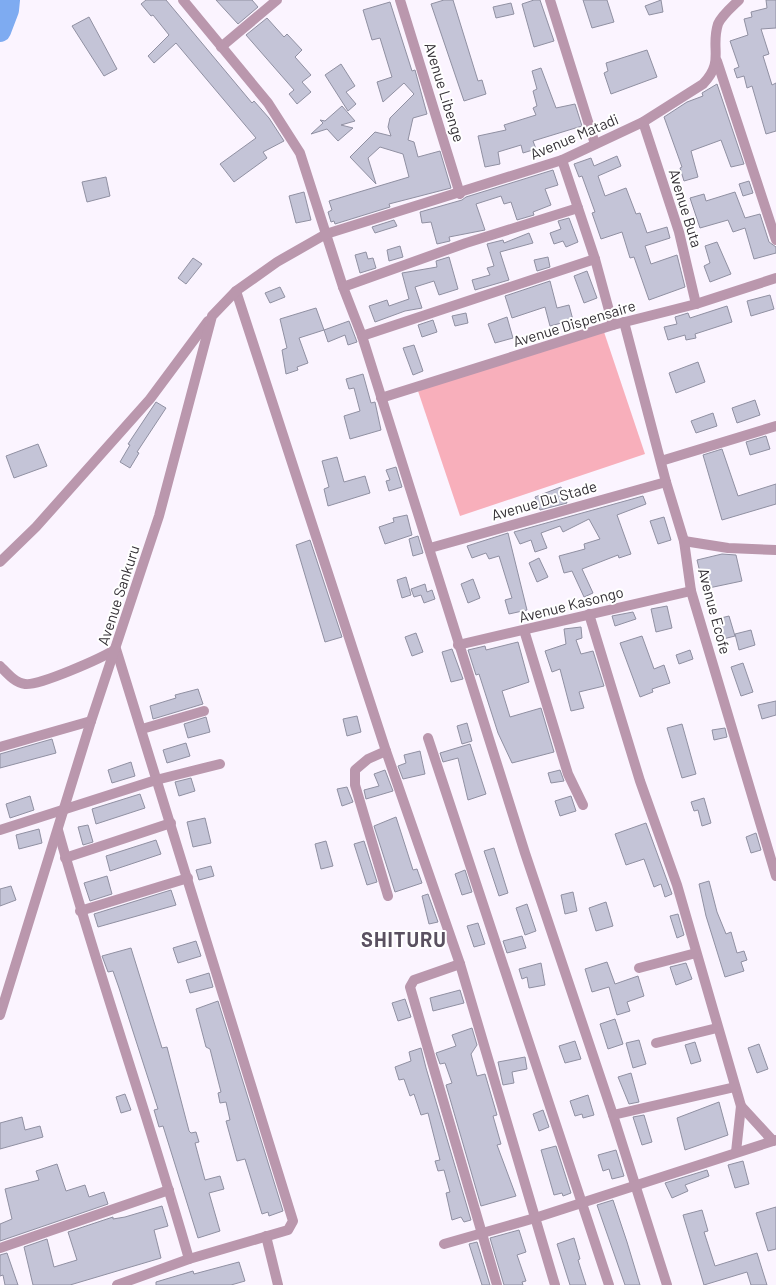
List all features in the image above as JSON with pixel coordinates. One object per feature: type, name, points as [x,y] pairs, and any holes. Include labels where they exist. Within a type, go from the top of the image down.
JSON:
[{"type":"street","points":[[182,0],[268,103],[300,153],[343,287],[362,336],[430,548],[458,645],[667,1285]]},
{"type":"street","points":[[221,47],[278,0]]},
{"type":"street","name":"Avenue Libenge","points":[[400,0],[460,194]]},
{"type":"street","points":[[550,0],[595,144]]},
{"type":"street","points":[[739,0],[719,22],[715,38],[717,61],[776,240]]},
{"type":"street","name":"Avenue Matadi","points":[[326,234],[460,194],[562,160],[642,122],[703,84],[710,76],[717,61]]},
{"type":"street","name":"Avenue Buta","points":[[642,122],[679,232],[696,304]]},
{"type":"street","points":[[562,160],[595,259],[613,325]]},
{"type":"street","points":[[343,287],[466,243],[578,208]]},
{"type":"street","name":"Avenue Sankuru","points":[[0,1015],[91,721],[159,516],[212,316],[236,291],[277,262],[326,234]]},
{"type":"street","points":[[362,336],[595,259]]},
{"type":"street","name":"Avenue Dispensaire","points":[[381,398],[613,325],[696,304],[776,278]]},
{"type":"street","points":[[236,291],[386,751],[460,964],[555,1285]]},
{"type":"street","points":[[0,562],[36,527],[150,399],[212,316]]},
{"type":"street","name":"Avenue Ecofe","points":[[624,322],[666,482],[684,541],[691,591],[776,876]]},
{"type":"street","points":[[661,461],[776,426]]},
{"type":"street","name":"Avenue Du Stade","points":[[430,548],[666,482]]},
{"type":"street","points":[[684,541],[728,548],[776,550]]},
{"type":"street","name":"Avenue Kasongo","points":[[458,645],[691,591]]},
{"type":"street","points":[[589,614],[640,781],[677,885],[741,1106],[736,1152]]},
{"type":"street","points":[[524,630],[568,774],[583,805]]},
{"type":"street","points":[[0,666],[16,681],[31,684],[98,660],[116,649],[293,1221],[288,1230],[189,1259],[117,1285]]},
{"type":"street","points":[[142,729],[204,711]]},
{"type":"street","points":[[0,747],[91,721]]},
{"type":"street","points":[[428,738],[609,1285]]},
{"type":"street","points":[[386,751],[368,759],[355,770],[355,785],[388,896]]},
{"type":"street","points":[[0,830],[156,780],[220,764]]},
{"type":"street","points":[[65,858],[171,823]]},
{"type":"street","points":[[58,830],[80,911],[169,1190],[189,1259]]},
{"type":"street","points":[[80,911],[188,878]]},
{"type":"street","points":[[638,968],[696,953]]},
{"type":"street","points":[[460,964],[414,980],[410,987],[497,1285]]},
{"type":"street","points":[[656,1043],[717,1028]]},
{"type":"street","points":[[613,1115],[735,1087]]},
{"type":"street","points":[[444,1244],[482,1235],[774,1140],[741,1106]]},
{"type":"street","points":[[0,1248],[169,1190]]},
{"type":"street","points":[[266,1236],[278,1285]]},
{"type":"shaded area","points":[[603,329],[645,454],[460,516],[418,391]]},
{"type":"building","points":[[146,0],[166,0],[252,103],[254,101],[269,118],[284,141],[263,152],[267,158],[234,182],[220,164],[256,138],[176,43],[154,63],[148,56],[169,35],[153,15],[151,16],[141,4]]},
{"type":"building","points":[[216,0],[252,0],[258,7],[238,24]]},
{"type":"building","points":[[444,0],[453,0],[478,81],[482,80],[486,94],[464,101],[431,4]]},
{"type":"building","points":[[540,0],[554,41],[534,47],[522,4]]},
{"type":"building","points":[[583,0],[607,0],[614,22],[592,28]]},
{"type":"building","points":[[661,0],[663,12],[649,15],[645,6]]},
{"type":"building","points":[[766,0],[776,0],[776,28],[761,29],[769,54],[763,56],[772,85],[776,83],[776,131],[766,134],[752,86],[747,88],[744,76],[737,78],[734,69],[739,67],[730,41],[748,35],[744,19],[752,17],[751,12],[767,8]]},
{"type":"building","points":[[390,2],[412,71],[415,70],[427,114],[413,118],[408,140],[414,142],[418,157],[440,151],[451,188],[389,204],[390,207],[335,224],[334,221],[331,222],[328,212],[332,210],[329,201],[409,177],[403,154],[380,147],[368,158],[376,184],[350,157],[375,132],[391,136],[388,127],[390,118],[414,94],[404,83],[383,102],[377,82],[392,77],[380,38],[372,40],[363,10]]},
{"type":"building","points":[[511,3],[514,14],[496,18],[493,7]]},
{"type":"building","points":[[89,17],[117,69],[104,76],[72,26]]},
{"type":"building","points":[[267,18],[284,37],[287,34],[302,50],[295,57],[311,75],[302,82],[311,92],[297,104],[289,94],[294,90],[246,35]]},
{"type":"building","points":[[647,50],[657,77],[611,94],[604,73],[608,71],[606,63]]},
{"type":"building","points":[[341,64],[355,86],[346,92],[356,104],[348,111],[325,75]]},
{"type":"building","points":[[541,68],[556,108],[575,104],[582,126],[533,141],[536,149],[523,153],[521,145],[498,152],[500,164],[485,167],[478,136],[506,130],[504,125],[536,115],[533,108],[537,106],[533,91],[537,89],[532,71]]},
{"type":"building","points":[[717,84],[744,164],[731,167],[721,140],[691,151],[698,177],[684,181],[680,168],[682,167],[664,117],[687,102],[703,96],[702,93]]},
{"type":"building","points":[[342,106],[355,121],[341,125],[353,128],[338,141],[327,129],[311,134],[323,123],[320,120],[325,121]]},
{"type":"building","points":[[617,156],[621,166],[598,176],[605,196],[626,188],[636,214],[640,213],[647,233],[667,227],[670,238],[645,246],[651,264],[677,255],[685,287],[649,300],[634,257],[630,258],[622,232],[601,239],[592,213],[595,212],[582,176],[579,177],[574,164],[591,158],[594,166]]},
{"type":"building","points":[[553,170],[558,185],[545,189],[551,205],[533,212],[534,215],[517,220],[511,202],[504,204],[501,196],[476,204],[485,230],[449,237],[450,241],[437,244],[431,222],[422,223],[420,212]]},
{"type":"building","points":[[106,177],[110,196],[87,202],[82,182]]},
{"type":"building","points":[[749,181],[753,193],[743,196],[739,184]]},
{"type":"building","points":[[304,192],[311,220],[296,223],[289,196]]},
{"type":"building","points":[[735,192],[745,218],[760,214],[769,242],[776,247],[776,253],[754,259],[745,228],[733,232],[728,220],[700,228],[690,198],[704,194],[706,201]]},
{"type":"building","points":[[569,218],[578,242],[566,247],[563,241],[554,244],[550,233],[561,229],[558,221]]},
{"type":"building","points":[[394,220],[397,226],[375,233],[372,227]]},
{"type":"building","points":[[529,233],[533,243],[500,252],[509,280],[475,290],[472,280],[490,275],[487,268],[494,266],[487,244],[503,240],[504,243]]},
{"type":"building","points":[[717,242],[731,274],[710,282],[704,266],[710,263],[705,246]]},
{"type":"building","points":[[400,246],[403,257],[389,261],[387,250]]},
{"type":"building","points":[[366,252],[368,259],[373,258],[376,268],[360,273],[355,255]]},
{"type":"building","points":[[449,257],[458,289],[439,295],[434,281],[415,287],[422,308],[405,311],[375,322],[369,306],[387,300],[389,306],[409,299],[402,273],[437,267],[436,261]]},
{"type":"building","points":[[548,257],[550,267],[537,271],[534,260]]},
{"type":"building","points":[[193,258],[202,264],[186,284],[178,278]]},
{"type":"building","points":[[587,271],[597,298],[584,303],[574,276]]},
{"type":"building","points":[[550,281],[557,308],[569,305],[573,320],[550,326],[545,307],[512,318],[505,296]]},
{"type":"building","points":[[280,287],[285,297],[270,303],[265,293]]},
{"type":"building","points":[[770,295],[774,309],[751,316],[747,301]]},
{"type":"building","points":[[727,306],[732,322],[695,334],[696,338],[686,340],[685,335],[668,340],[664,327],[677,324],[675,317],[688,313],[690,318]]},
{"type":"building","points":[[316,308],[324,330],[299,338],[308,363],[297,367],[298,370],[286,374],[282,350],[287,348],[280,319]]},
{"type":"building","points":[[466,313],[468,323],[455,326],[452,316]]},
{"type":"building","points":[[507,317],[513,338],[495,343],[488,324]]},
{"type":"building","points":[[433,320],[437,332],[422,337],[418,325]]},
{"type":"building","points":[[349,321],[357,342],[348,345],[345,335],[328,342],[324,330]]},
{"type":"building","points":[[414,345],[423,371],[413,375],[403,348]]},
{"type":"building","points":[[698,362],[705,382],[676,393],[669,373]]},
{"type":"building","points":[[363,374],[371,403],[375,402],[381,430],[350,439],[344,416],[360,411],[354,388],[349,389],[346,379]]},
{"type":"building","points":[[755,400],[760,415],[737,423],[732,408]]},
{"type":"building","points":[[156,402],[166,408],[137,452],[139,453],[130,468],[120,462],[130,445],[128,444]]},
{"type":"building","points":[[713,413],[717,426],[696,433],[691,421]]},
{"type":"building","points":[[766,436],[770,449],[750,455],[746,442]]},
{"type":"building","points":[[38,444],[47,466],[14,478],[6,456]]},
{"type":"building","points":[[722,449],[738,496],[776,484],[776,504],[722,520],[703,455]]},
{"type":"building","points":[[337,457],[344,482],[365,476],[370,493],[328,506],[324,489],[329,487],[322,461]]},
{"type":"building","points":[[396,467],[402,487],[389,491],[386,481],[390,480],[386,470]]},
{"type":"building","points":[[561,487],[567,503],[540,510],[535,497]]},
{"type":"building","points":[[643,496],[646,504],[617,515],[631,554],[619,558],[618,555],[582,569],[593,593],[584,597],[572,571],[564,573],[559,556],[585,549],[584,544],[600,539],[589,519],[563,532],[560,526],[541,533],[547,548],[535,552],[531,540],[520,544],[514,532]]},
{"type":"building","points":[[407,515],[412,535],[385,544],[379,527],[394,522],[393,518]]},
{"type":"building","points":[[664,517],[671,540],[658,544],[650,521]]},
{"type":"building","points":[[508,533],[527,610],[509,614],[505,600],[512,598],[499,556],[489,559],[486,553],[472,558],[467,546]]},
{"type":"building","points":[[418,536],[423,553],[413,556],[409,539]]},
{"type":"building","points":[[310,540],[342,637],[325,642],[296,545]]},
{"type":"building","points":[[722,554],[736,555],[742,581],[704,589],[697,560]]},
{"type":"building","points":[[539,558],[548,577],[537,582],[529,563]]},
{"type":"building","points":[[406,577],[411,595],[402,598],[397,580]]},
{"type":"building","points":[[473,579],[480,598],[468,603],[461,584]]},
{"type":"building","points":[[425,584],[427,592],[432,590],[435,599],[424,603],[421,595],[414,597],[411,589]]},
{"type":"building","points":[[667,606],[672,628],[656,632],[651,609]]},
{"type":"building","points":[[633,612],[636,619],[615,626],[612,616]]},
{"type":"building","points":[[729,616],[735,636],[723,639],[717,619]]},
{"type":"building","points":[[581,627],[582,638],[576,640],[581,654],[593,651],[604,686],[579,692],[584,708],[571,711],[560,669],[552,672],[545,651],[566,644],[564,629]]},
{"type":"building","points":[[751,630],[755,645],[739,650],[735,634]]},
{"type":"building","points":[[416,633],[423,652],[412,656],[405,637]]},
{"type":"building","points":[[642,636],[654,669],[664,665],[670,683],[652,689],[653,692],[640,697],[620,643]]},
{"type":"building","points":[[518,642],[529,682],[502,691],[510,717],[541,708],[554,752],[512,763],[498,733],[479,674],[476,675],[468,650],[485,646],[486,650]]},
{"type":"building","points":[[452,649],[463,679],[451,682],[442,652]]},
{"type":"building","points":[[690,650],[693,659],[679,664],[676,655]]},
{"type":"building","points":[[743,663],[753,692],[741,696],[731,667]]},
{"type":"building","points":[[198,689],[203,704],[153,719],[150,706],[176,698],[175,695]]},
{"type":"building","points":[[776,701],[776,715],[762,719],[758,705]]},
{"type":"building","points":[[357,716],[361,732],[347,736],[343,719]]},
{"type":"building","points":[[206,717],[210,732],[188,738],[184,724]]},
{"type":"building","points":[[467,723],[472,741],[462,744],[457,726]]},
{"type":"building","points":[[682,724],[696,774],[682,778],[667,728]]},
{"type":"building","points":[[725,728],[727,737],[714,740],[712,730]]},
{"type":"building","points":[[52,739],[56,753],[0,768],[0,754]]},
{"type":"building","points":[[186,743],[190,756],[167,763],[163,750]]},
{"type":"building","points":[[470,744],[486,794],[468,800],[458,758],[443,762],[440,753]]},
{"type":"building","points":[[420,751],[425,774],[403,779],[398,766],[406,763],[404,755]]},
{"type":"building","points":[[131,762],[135,776],[112,783],[108,770]]},
{"type":"building","points":[[385,770],[393,791],[366,799],[364,790],[379,786],[374,774]]},
{"type":"building","points":[[560,770],[564,781],[551,783],[548,773]]},
{"type":"building","points":[[191,778],[195,791],[179,796],[175,782]]},
{"type":"building","points":[[347,787],[353,802],[342,806],[337,789]]},
{"type":"building","points":[[140,794],[145,808],[96,824],[92,809]]},
{"type":"building","points":[[30,796],[34,810],[10,818],[6,804]]},
{"type":"building","points":[[571,796],[576,811],[560,816],[555,801]]},
{"type":"building","points":[[704,798],[711,823],[702,826],[698,810],[694,811],[691,802]]},
{"type":"building","points":[[396,817],[413,870],[417,869],[422,883],[395,892],[374,826]]},
{"type":"building","points":[[205,818],[211,843],[193,847],[187,822]]},
{"type":"building","points":[[646,823],[672,894],[665,897],[661,884],[654,887],[644,859],[626,865],[615,834]]},
{"type":"building","points":[[88,825],[93,842],[83,845],[78,827]]},
{"type":"building","points":[[39,829],[42,843],[19,849],[16,835]]},
{"type":"building","points":[[756,833],[761,850],[751,853],[746,837]]},
{"type":"building","points":[[156,840],[161,854],[110,871],[106,856]]},
{"type":"building","points":[[326,841],[333,866],[321,869],[315,844]]},
{"type":"building","points":[[364,841],[377,882],[367,885],[354,844]]},
{"type":"building","points":[[494,848],[508,893],[499,896],[484,851]]},
{"type":"building","points":[[211,866],[214,876],[199,880],[196,870]]},
{"type":"building","points":[[465,870],[472,892],[462,895],[455,874]]},
{"type":"building","points":[[107,876],[112,894],[90,901],[84,883]]},
{"type":"building","points":[[709,881],[717,912],[726,934],[731,932],[737,953],[744,951],[747,960],[741,962],[744,971],[725,977],[706,916],[699,884]]},
{"type":"building","points":[[11,886],[16,900],[0,906],[0,889]]},
{"type":"building","points":[[171,890],[176,905],[98,927],[94,914]]},
{"type":"building","points":[[573,892],[577,911],[565,914],[561,895]]},
{"type":"building","points":[[428,894],[438,922],[429,924],[422,896]]},
{"type":"building","points":[[606,902],[613,926],[596,931],[589,908]]},
{"type":"building","points":[[527,904],[536,931],[525,935],[516,908]]},
{"type":"building","points":[[678,914],[684,935],[677,938],[670,916]]},
{"type":"building","points":[[478,923],[485,944],[474,947],[467,926]]},
{"type":"building","points":[[522,936],[526,948],[507,953],[503,941]]},
{"type":"building","points":[[196,941],[201,956],[178,963],[173,948]]},
{"type":"building","points":[[131,948],[162,1048],[167,1047],[189,1131],[191,1133],[196,1132],[199,1142],[195,1143],[205,1180],[220,1176],[224,1189],[209,1193],[220,1231],[198,1238],[163,1126],[159,1127],[154,1110],[158,1109],[119,988],[113,971],[108,972],[102,956]]},
{"type":"building","points":[[607,962],[615,984],[638,976],[644,996],[627,1002],[630,1011],[617,1015],[609,987],[592,992],[585,969]]},
{"type":"building","points":[[541,963],[545,985],[529,988],[527,977],[522,979],[519,969]]},
{"type":"building","points":[[686,963],[692,979],[676,985],[670,967]]},
{"type":"building","points":[[209,973],[213,987],[190,993],[186,980]]},
{"type":"building","points":[[460,990],[464,1003],[433,1011],[430,998]]},
{"type":"building","points":[[405,999],[411,1017],[398,1021],[392,1003]]},
{"type":"building","points":[[218,1001],[283,1211],[269,1216],[268,1212],[262,1214],[245,1159],[237,1161],[226,1121],[230,1120],[226,1102],[220,1103],[218,1093],[221,1092],[210,1049],[206,1047],[196,1009]]},
{"type":"building","points":[[615,1019],[623,1044],[608,1049],[600,1024]]},
{"type":"building","points":[[472,1028],[477,1045],[471,1054],[477,1076],[485,1074],[497,1115],[493,1116],[501,1144],[497,1145],[516,1196],[481,1206],[446,1085],[452,1083],[445,1063],[440,1064],[436,1053],[456,1046],[452,1035]]},
{"type":"building","points":[[639,1040],[646,1064],[633,1068],[626,1043]]},
{"type":"building","points":[[575,1041],[581,1059],[565,1063],[559,1046]]},
{"type":"building","points":[[695,1042],[701,1061],[691,1064],[685,1045]]},
{"type":"building","points":[[759,1044],[768,1069],[757,1073],[748,1048]]},
{"type":"building","points":[[421,1048],[471,1220],[464,1222],[461,1217],[452,1220],[446,1193],[450,1192],[444,1170],[438,1171],[435,1161],[440,1160],[428,1113],[421,1115],[414,1094],[410,1096],[404,1079],[399,1080],[395,1067],[411,1061],[409,1052]]},
{"type":"building","points":[[525,1057],[527,1069],[512,1072],[514,1083],[503,1085],[498,1062]]},
{"type":"building","points":[[631,1073],[639,1102],[629,1104],[618,1077]]},
{"type":"building","points":[[125,1094],[131,1110],[121,1113],[116,1097]]},
{"type":"building","points":[[588,1095],[594,1115],[583,1118],[582,1114],[575,1116],[570,1101]]},
{"type":"building","points":[[719,1102],[728,1135],[685,1150],[677,1118]]},
{"type":"building","points":[[543,1110],[549,1127],[539,1131],[533,1114]]},
{"type":"building","points":[[644,1115],[652,1142],[642,1145],[633,1117]]},
{"type":"building","points":[[22,1117],[25,1130],[40,1126],[43,1137],[0,1149],[0,1123]]},
{"type":"building","points":[[556,1146],[571,1193],[563,1196],[562,1193],[554,1195],[541,1150]]},
{"type":"building","points":[[616,1150],[624,1176],[612,1179],[609,1169],[603,1171],[598,1155]]},
{"type":"building","points":[[743,1161],[749,1184],[735,1188],[728,1165]]},
{"type":"building","points":[[57,1164],[66,1191],[85,1185],[89,1197],[104,1192],[108,1204],[0,1241],[0,1224],[12,1219],[5,1189],[39,1180],[36,1171]]},
{"type":"building","points":[[707,1170],[709,1176],[685,1185],[688,1191],[672,1198],[665,1183]]},
{"type":"building","points":[[613,1200],[640,1285],[625,1285],[597,1205]]},
{"type":"building","points":[[162,1206],[168,1226],[154,1230],[161,1258],[70,1285],[33,1285],[24,1247],[47,1239],[54,1267],[77,1260],[68,1232],[113,1217],[113,1219],[125,1217]]},
{"type":"building","points":[[776,1207],[776,1249],[768,1251],[756,1213]]},
{"type":"building","points":[[702,1210],[708,1231],[704,1232],[715,1266],[757,1253],[767,1285],[751,1285],[747,1272],[704,1285],[683,1215]]},
{"type":"building","points":[[519,1230],[526,1252],[517,1255],[526,1281],[522,1282],[523,1285],[504,1285],[490,1238]]},
{"type":"building","points":[[574,1238],[580,1259],[578,1260],[586,1285],[570,1285],[557,1244]]},
{"type":"building","points":[[477,1242],[490,1285],[482,1285],[469,1244]]},
{"type":"building","points":[[7,1253],[18,1285],[5,1285],[3,1275],[0,1276],[0,1255]]},
{"type":"building","points":[[239,1262],[245,1281],[231,1285],[156,1285],[156,1282],[193,1271],[194,1274]]},
{"type":"waterway","points":[[0,31],[8,10],[9,0]]},
{"type":"district","name":"SHITURU","points":[[404,939]]}]
